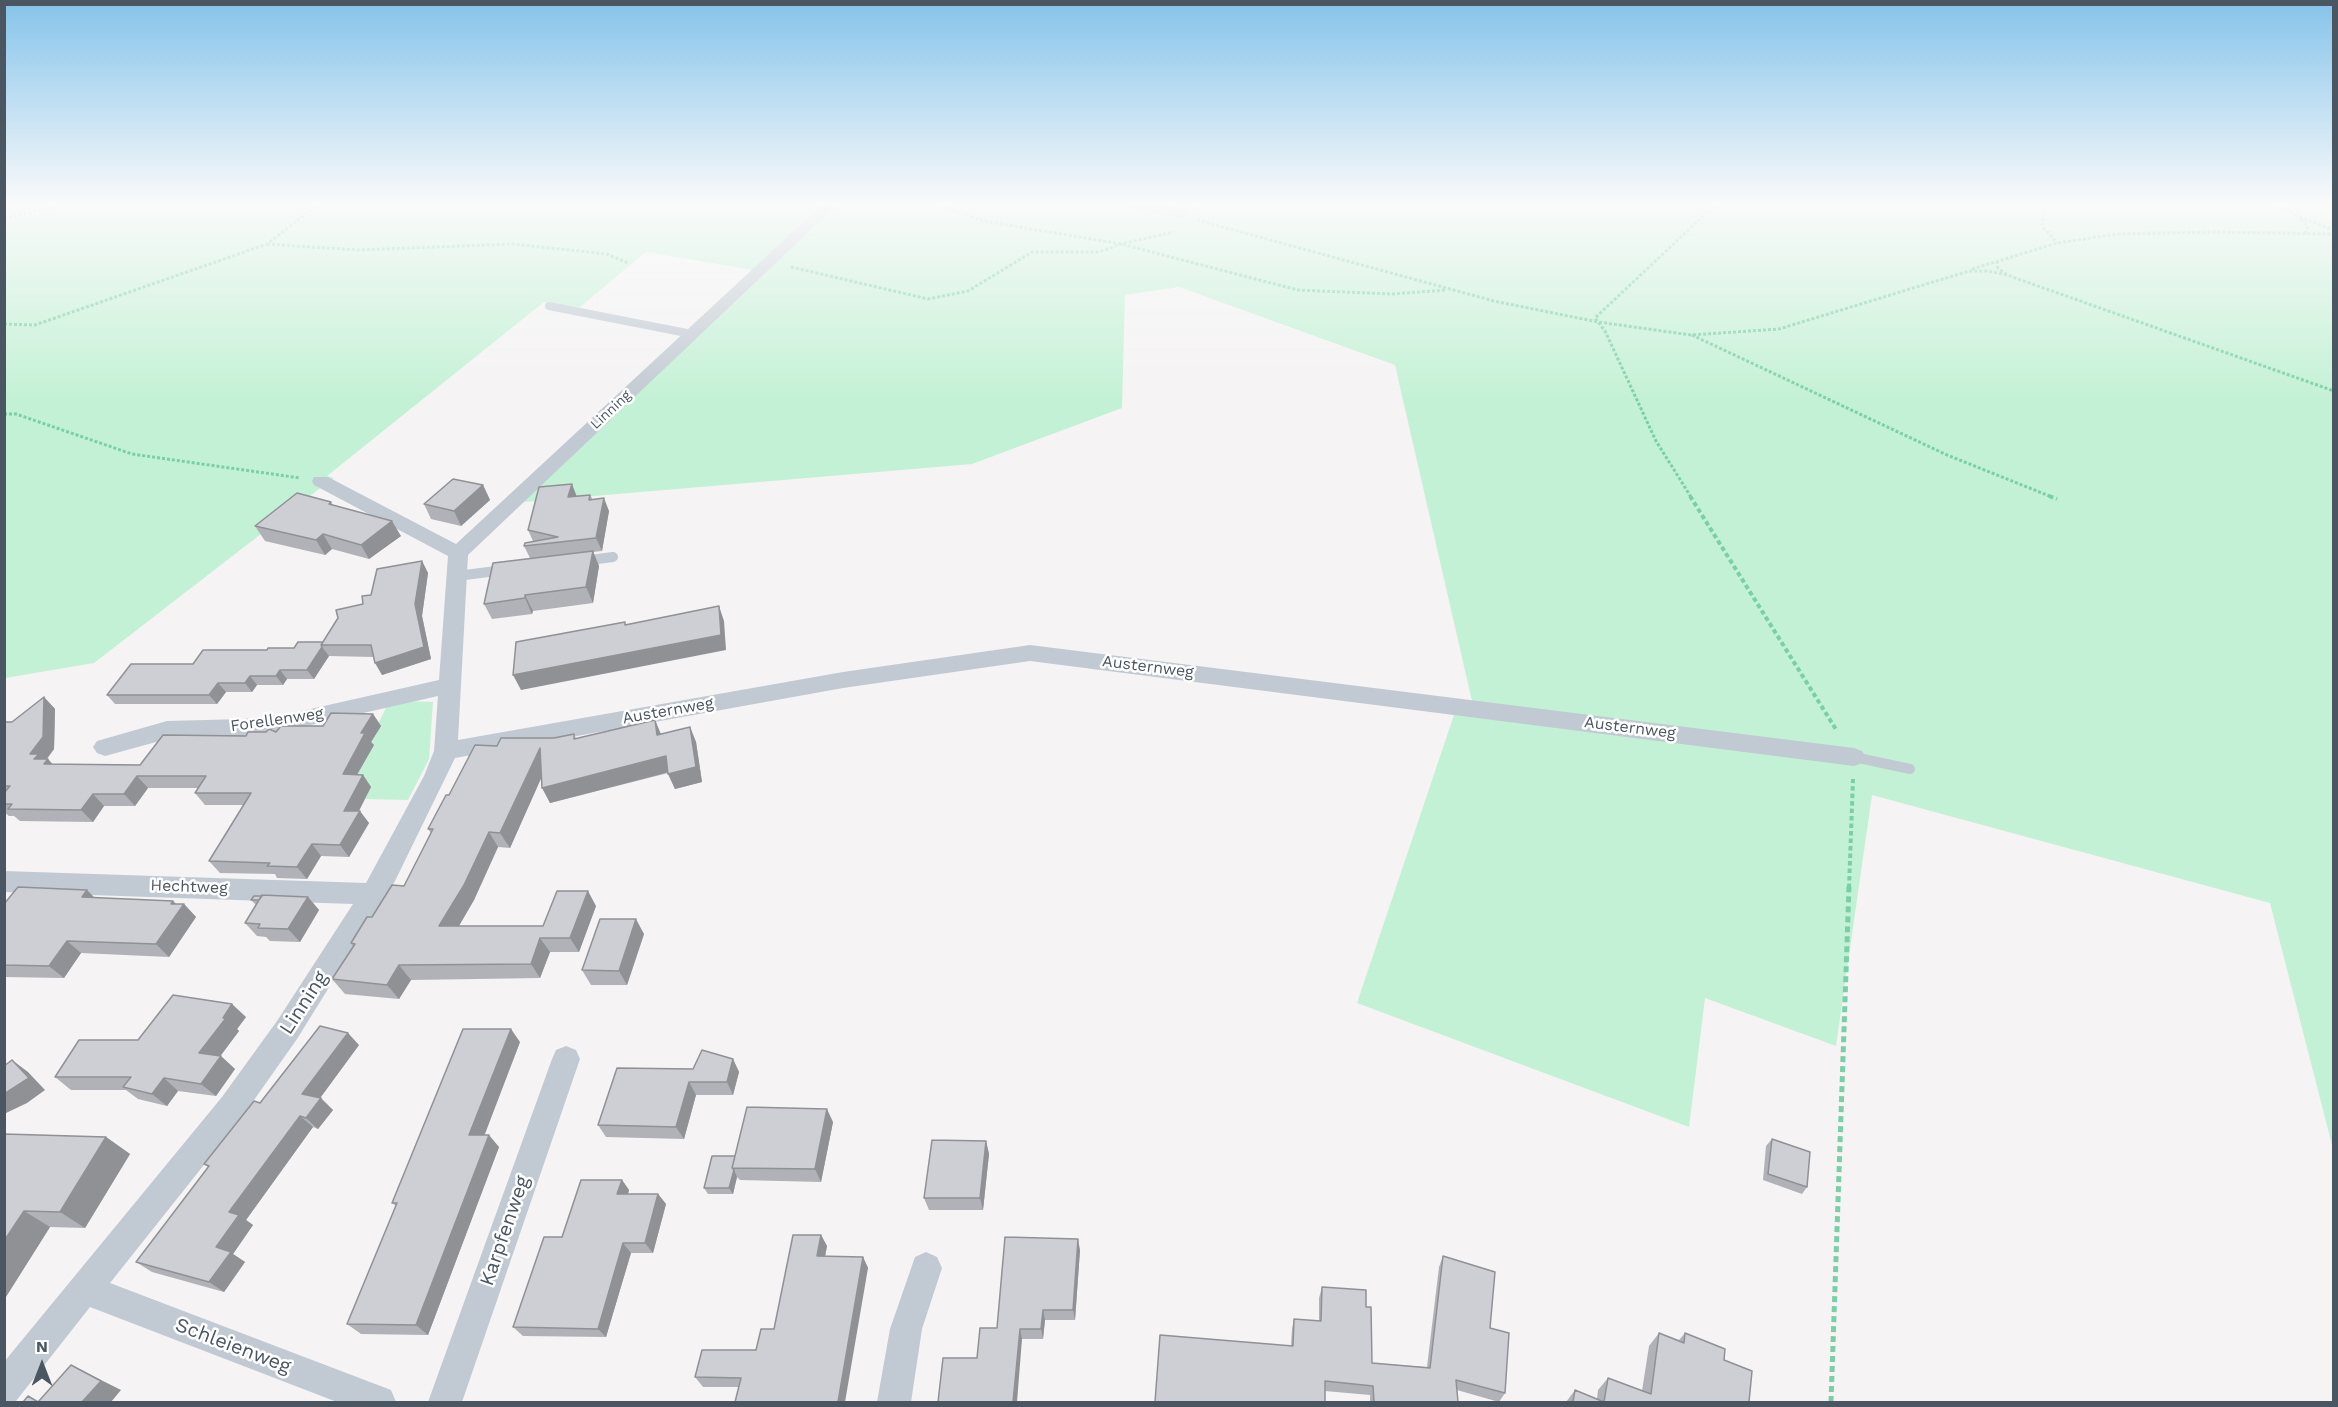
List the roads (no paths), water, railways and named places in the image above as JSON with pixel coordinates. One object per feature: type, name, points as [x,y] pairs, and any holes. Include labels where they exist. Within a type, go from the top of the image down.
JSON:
[{"type":"street","name":"Linning","points":[[4,1389],[87,1290],[246,1089],[287,1030],[374,894],[436,776],[446,751],[449,686],[458,656],[457,565],[692,334],[762,269]]},
{"type":"street","points":[[321,481],[457,565]]},
{"type":"street","name":"Austernweg","points":[[446,751],[843,680],[1030,653],[1854,757]]},
{"type":"street","name":"Forellenweg","points":[[105,747],[167,730],[244,728],[292,721],[449,686]]},
{"type":"street","name":"Hechtweg","points":[[4,882],[374,894]]},
{"type":"street","name":"Karpfenweg","points":[[445,1402],[566,1059]]},
{"type":"street","points":[[894,1402],[906,1329],[926,1268]]},
{"type":"street","name":"Schleienweg","points":[[87,1290],[377,1402]]},
{"type":"lane","points":[[549,306],[692,334]]},
{"type":"lane","points":[[572,562],[613,557]]},
{"type":"lane","points":[[457,565],[510,570]]},
{"type":"lane","points":[[1854,757],[1910,769]]}]
